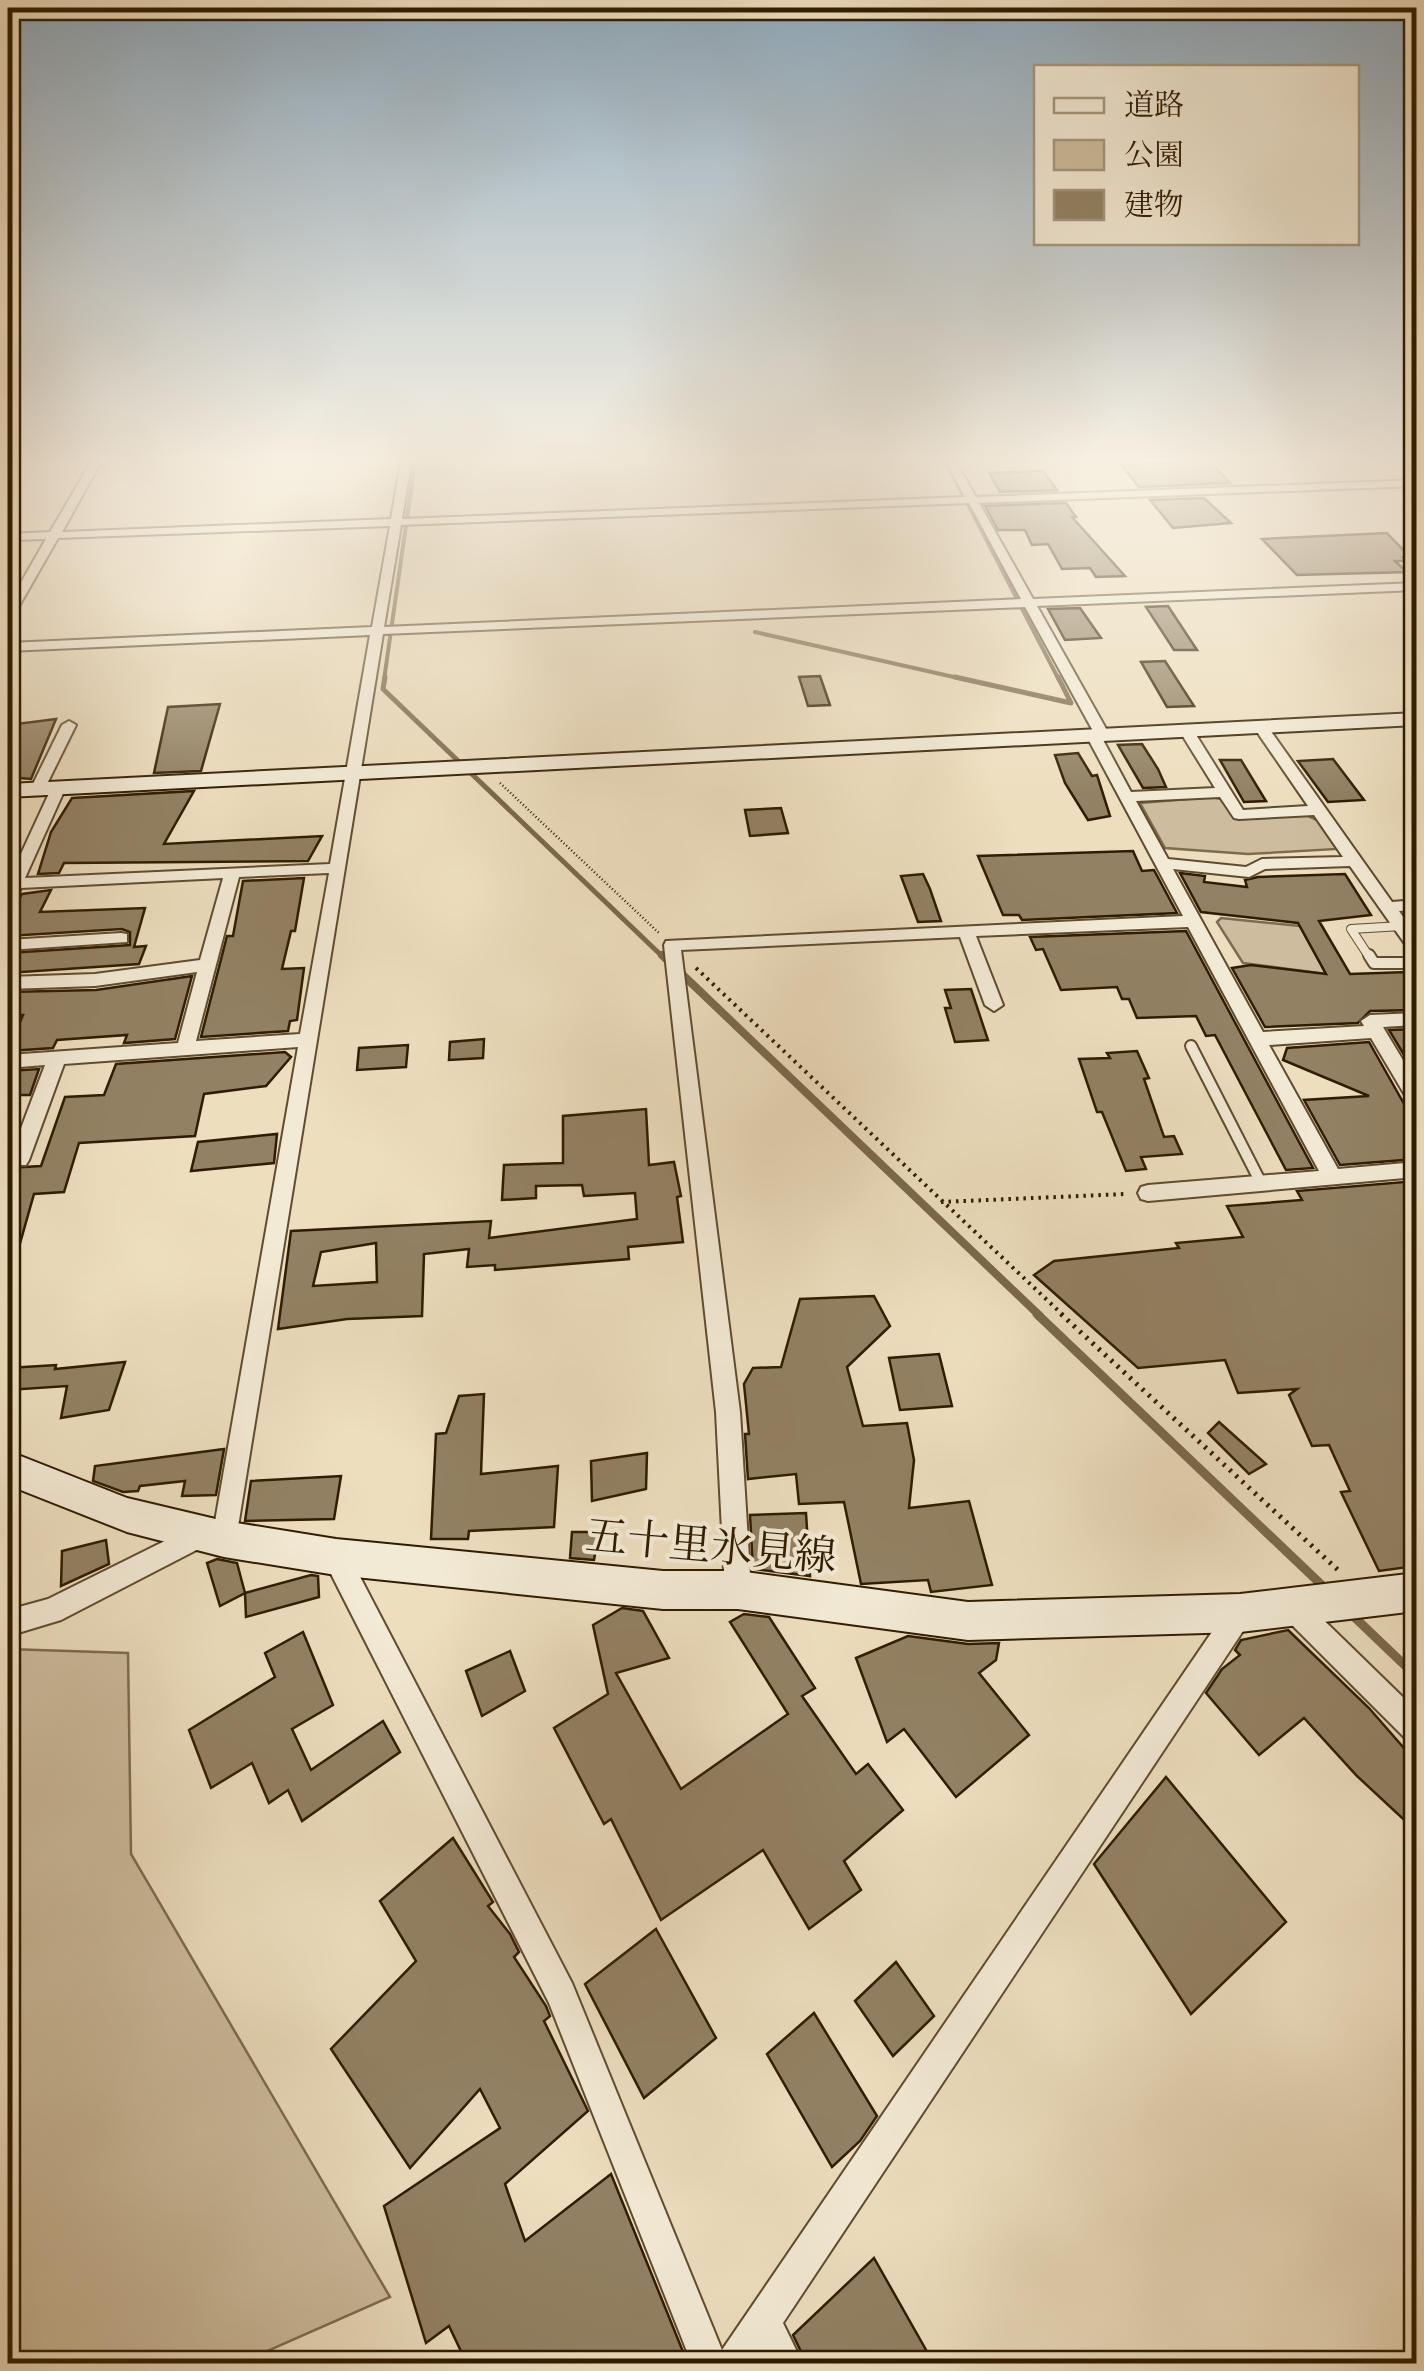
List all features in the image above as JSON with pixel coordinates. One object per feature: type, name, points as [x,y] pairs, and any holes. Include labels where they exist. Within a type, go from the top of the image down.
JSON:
[{"type":"street","points":[[8,615],[31,573]]},
{"type":"street","points":[[8,1623],[52,1612],[214,1536],[308,1040],[388,573]]},
{"type":"street","points":[[1011,573],[1161,864],[1196,921],[1332,1177]]},
{"type":"street","points":[[8,647],[1416,586]]},
{"type":"street","points":[[8,792],[1416,719]]},
{"type":"street","points":[[69,725],[11,890],[232,872],[338,868]]},
{"type":"street","points":[[1260,726],[1416,947]]},
{"type":"street","points":[[1186,730],[1239,815],[1318,810]]},
{"type":"street","points":[[1127,796],[1224,792]]},
{"type":"street","points":[[1161,864],[1250,872],[1262,864],[1354,861]]},
{"type":"street","points":[[185,1049],[232,872]]},
{"type":"street","points":[[1388,907],[1416,905]]},
{"type":"street","points":[[738,1590],[728,1412],[672,945],[1196,921]]},
{"type":"street","points":[[966,932],[994,1006]]},
{"type":"street","points":[[8,945],[122,938]]},
{"type":"street","points":[[8,983],[95,980],[207,965]]},
{"type":"street","points":[[1416,1019],[1370,1022],[1416,1097]]},
{"type":"street","points":[[1258,1039],[1376,1031]]},
{"type":"street","points":[[8,1061],[308,1040]]},
{"type":"street","points":[[19,1160],[57,1058]]},
{"type":"street","points":[[1148,1194],[1416,1170]]},
{"type":"street","name":"五十里氷見線","points":[[8,1468],[127,1515],[214,1536],[336,1557],[662,1590],[738,1590],[968,1622],[1240,1613],[1416,1592]]},
{"type":"street","points":[[336,1557],[561,1994],[710,2364]]},
{"type":"street","points":[[1290,1605],[1416,1729]]},
{"type":"street","points":[[734,2364],[1240,1613]]},
{"type":"street","points":[[762,2320],[785,2364]]},
{"type":"lane","points":[[1402,926],[1351,929],[1374,964],[1416,963]]},
{"type":"lane","points":[[1191,1046],[1260,1183]]},
{"type":"path","points":[[482,766],[941,1202],[1367,1597]]},
{"type":"path","points":[[941,1202],[1148,1194]]},
{"type":"green space","points":[[1221,799],[1234,818],[1306,815],[1317,820],[1337,849],[1248,854],[1165,848],[1140,803]]},
{"type":"green space","points":[[1221,918],[1300,926],[1326,974],[1243,963],[1217,922]]},
{"type":"green space","points":[[8,1649],[128,1653],[131,1854],[390,2297],[240,2363],[8,2363]]},
{"type":"building","points":[[1093,573],[1122,573],[1125,576],[1096,577]]},
{"type":"building","points":[[1295,573],[1383,573],[1297,575]]},
{"type":"building","points":[[1168,606],[1197,650],[1174,650],[1146,607]]},
{"type":"building","points":[[1080,608],[1101,638],[1065,640],[1048,609]]},
{"type":"building","points":[[1165,661],[1194,706],[1167,707],[1141,662]]},
{"type":"building","points":[[820,676],[830,705],[808,706],[799,677]]},
{"type":"building","points":[[220,704],[201,771],[154,773],[168,707]]},
{"type":"building","points":[[56,719],[31,779],[8,777],[8,725]]},
{"type":"building","points":[[1142,744],[1166,787],[1143,788],[1118,745]]},
{"type":"building","points":[[1078,753],[1092,776],[1097,775],[1110,816],[1088,820],[1065,783],[1055,755]]},
{"type":"building","points":[[1333,759],[1364,800],[1328,802],[1298,761]]},
{"type":"building","points":[[1220,760],[1241,760],[1266,801],[1244,802]]},
{"type":"building","points":[[194,791],[164,844],[322,836],[308,861],[64,863],[59,873],[38,874],[51,832],[72,798]]},
{"type":"building","points":[[781,808],[788,833],[750,836],[745,810]]},
{"type":"building","points":[[1133,851],[1142,871],[1154,870],[1177,913],[1022,920],[1019,915],[1003,915],[978,856]]},
{"type":"building","points":[[1180,873],[1205,876],[1204,882],[1247,887],[1245,880],[1258,877],[1345,874],[1371,915],[1319,921],[1350,974],[1408,972],[1416,983],[1416,1010],[1370,1011],[1358,1023],[1265,1027],[1232,968],[1251,965],[1326,974],[1298,923],[1201,912]]},
{"type":"building","points":[[923,874],[941,921],[918,922],[901,876]]},
{"type":"building","points":[[304,878],[295,931],[291,931],[282,969],[304,968],[297,1020],[290,1021],[288,1031],[201,1037],[227,936],[233,936],[243,881]]},
{"type":"building","points":[[51,890],[40,912],[145,908],[134,947],[146,946],[139,964],[8,973],[8,953],[130,945],[130,932],[122,929],[8,936],[8,919],[22,894]]},
{"type":"building","points":[[1186,931],[1313,1168],[1286,1170],[1215,1035],[1206,1036],[1196,1016],[1137,1018],[1129,999],[1122,999],[1117,987],[1061,990],[1043,949],[1036,950],[1030,937]]},
{"type":"building","points":[[192,976],[175,1039],[124,1043],[127,1035],[57,1040],[53,1048],[8,1051],[23,1015],[8,1015],[8,992],[96,990]]},
{"type":"building","points":[[971,989],[988,1040],[955,1042],[945,1008],[951,1008],[945,990]]},
{"type":"building","points":[[1416,1029],[1416,1069],[1413,1070],[1389,1030]]},
{"type":"building","points":[[484,1039],[483,1058],[449,1060],[450,1042]]},
{"type":"building","points":[[1369,1042],[1416,1125],[1416,1159],[1340,1165],[1304,1100],[1369,1096],[1283,1060],[1287,1048]]},
{"type":"building","points":[[408,1045],[406,1067],[357,1070],[359,1048]]},
{"type":"building","points":[[1137,1051],[1149,1078],[1144,1079],[1164,1137],[1174,1136],[1182,1154],[1141,1157],[1146,1169],[1126,1171],[1102,1112],[1097,1112],[1079,1059],[1110,1058],[1107,1053]]},
{"type":"building","points":[[285,1052],[291,1057],[266,1086],[204,1094],[195,1136],[79,1143],[64,1192],[34,1194],[13,1268],[8,1267],[8,1168],[41,1166],[65,1097],[104,1095],[116,1064]]},
{"type":"building","points":[[39,1069],[30,1095],[8,1095],[8,1071]]},
{"type":"building","points":[[646,1109],[649,1165],[674,1162],[681,1196],[677,1197],[683,1242],[628,1247],[629,1259],[495,1270],[495,1265],[467,1267],[469,1249],[424,1254],[422,1316],[347,1319],[278,1329],[291,1231],[491,1221],[489,1238],[637,1219],[635,1193],[584,1196],[582,1185],[536,1186],[536,1198],[502,1200],[504,1165],[563,1163],[563,1116]],"holes":[[[376,1243],[377,1282],[313,1286],[321,1252]]]},
{"type":"building","points":[[277,1134],[274,1163],[191,1171],[198,1142]]},
{"type":"building","points":[[1416,1181],[1416,1566],[1379,1571],[1341,1492],[1350,1491],[1329,1445],[1312,1446],[1289,1395],[1297,1389],[1238,1393],[1225,1360],[1138,1368],[1034,1275],[1054,1261],[1243,1237],[1227,1206],[1302,1200],[1297,1191]]},
{"type":"building","points":[[874,1296],[890,1326],[847,1367],[863,1426],[907,1423],[914,1460],[909,1508],[969,1501],[992,1585],[931,1592],[928,1580],[861,1584],[844,1502],[799,1504],[796,1474],[748,1479],[744,1384],[753,1368],[781,1367],[800,1299]]},
{"type":"building","points":[[939,1354],[952,1406],[900,1410],[889,1358]]},
{"type":"building","points":[[125,1362],[109,1410],[61,1418],[67,1386],[8,1390],[8,1368],[56,1365],[55,1369]]},
{"type":"building","points":[[484,1394],[481,1474],[558,1466],[554,1527],[469,1531],[468,1539],[431,1539],[436,1434],[446,1433],[459,1396]]},
{"type":"building","points":[[1219,1422],[1266,1464],[1249,1474],[1208,1433]]},
{"type":"building","points":[[224,1449],[216,1495],[182,1496],[185,1481],[123,1492],[93,1481],[95,1466]]},
{"type":"building","points":[[647,1453],[646,1489],[592,1501],[591,1461]]},
{"type":"building","points":[[341,1476],[334,1519],[245,1521],[251,1481]]},
{"type":"building","points":[[806,1513],[810,1576],[753,1569],[750,1515]]},
{"type":"building","points":[[572,1532],[599,1532],[594,1560],[570,1558]]},
{"type":"building","points":[[106,1540],[109,1564],[61,1586],[62,1551]]},
{"type":"building","points":[[217,1559],[237,1563],[245,1593],[220,1606],[207,1563]]},
{"type":"building","points":[[318,1576],[319,1597],[246,1617],[245,1593]]},
{"type":"building","points":[[622,1608],[643,1611],[669,1658],[616,1673],[681,1789],[788,1714],[730,1622],[744,1614],[769,1617],[815,1688],[802,1696],[856,1774],[868,1764],[903,1810],[844,1861],[861,1890],[809,1929],[763,1850],[661,1920],[611,1819],[604,1824],[554,1728],[608,1694],[593,1625]]},
{"type":"building","points":[[1288,1630],[1369,1708],[1416,1762],[1416,1831],[1357,1776],[1304,1718],[1259,1755],[1206,1693],[1222,1669],[1240,1655],[1235,1650],[1241,1640]]},
{"type":"building","points":[[303,1632],[333,1705],[292,1729],[311,1770],[383,1721],[400,1752],[302,1821],[288,1790],[269,1803],[252,1763],[211,1788],[189,1730],[275,1677],[265,1653]]},
{"type":"building","points":[[908,1636],[968,1644],[999,1643],[996,1660],[979,1673],[1029,1735],[956,1797],[904,1729],[887,1742],[856,1658]]},
{"type":"building","points":[[510,1651],[525,1691],[482,1716],[466,1671]]},
{"type":"building","points":[[1166,1777],[1286,1922],[1191,2014],[1094,1864]]},
{"type":"building","points":[[453,1838],[493,1902],[488,1906],[510,1934],[519,1952],[514,1957],[546,2006],[550,2016],[544,2021],[588,2111],[505,2184],[525,2241],[611,2174],[688,2364],[467,2364],[449,2326],[426,2343],[384,2206],[500,2128],[480,2089],[410,2168],[331,2049],[416,1961],[380,1901]]},
{"type":"building","points":[[656,1929],[716,2038],[644,2098],[585,1984]]},
{"type":"building","points":[[896,1962],[934,2016],[893,2056],[855,2001]]},
{"type":"building","points":[[814,2013],[877,2116],[860,2141],[832,2167],[767,2054]]},
{"type":"building","points":[[874,2258],[934,2364],[807,2364],[793,2335]]},
{"type":"waterway","points":[[384,680],[399,573]]},
{"type":"waterway","points":[[1003,573],[1059,680]]},
{"type":"waterway","points":[[755,632],[967,680]]},
{"type":"waterway","points":[[385,677],[383,689],[664,958]]},
{"type":"waterway","points":[[955,677],[1071,703],[1058,677]]},
{"type":"waterway","points":[[662,955],[1040,1316]]},
{"type":"waterway","points":[[1037,1314],[1328,1591]]},
{"type":"waterway","points":[[1348,1611],[1416,1676]]}]
